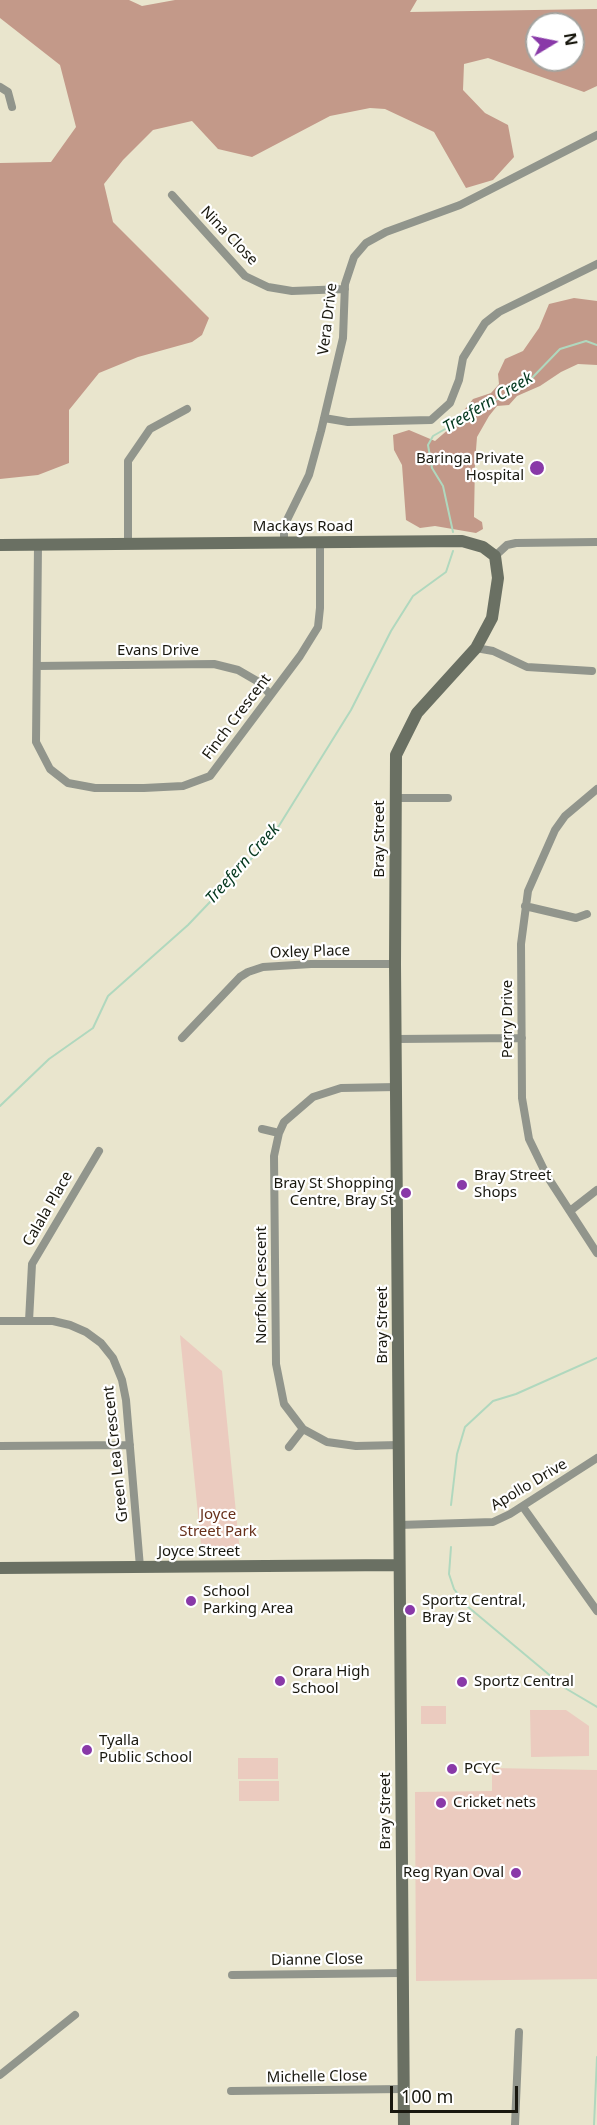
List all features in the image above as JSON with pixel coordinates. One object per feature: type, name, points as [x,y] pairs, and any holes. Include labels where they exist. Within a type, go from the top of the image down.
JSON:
[{"type":"street","points":[[0,87],[8,92],[12,106]]},
{"type":"street","name":"Vera Drive","points":[[284,541],[284,525],[309,475],[324,418],[343,338],[345,289],[349,269],[366,243],[386,232],[460,206],[597,135]]},
{"type":"street","name":"Nina Close","points":[[172,195],[245,276],[268,287],[292,291],[345,289]]},
{"type":"street","points":[[324,418],[348,422],[431,420],[450,404],[459,380],[463,358],[485,323],[499,312],[597,264]]},
{"type":"street","points":[[128,542],[128,461],[150,429],[187,409]]},
{"type":"street","name":"Mackays Road","points":[[0,545],[128,542],[462,541],[483,547],[495,556]]},
{"type":"street","name":"Finch Crescent","points":[[38,544],[36,742],[50,769],[68,783],[95,788],[183,786],[210,776],[225,759],[270,694],[300,656],[318,627],[321,608],[320,542]]},
{"type":"street","points":[[495,556],[507,545],[516,543],[597,542]]},
{"type":"street","name":"Bray Street","points":[[404,2125],[395,964],[396,755],[417,713],[476,648],[492,618],[498,578],[495,556]]},
{"type":"street","points":[[476,648],[493,651],[527,667],[592,671]]},
{"type":"street","name":"Evans Drive","points":[[37,666],[214,664],[238,670],[258,681],[270,694]]},
{"type":"street","name":"Perry Drive","points":[[597,789],[565,816],[555,830],[535,874],[525,906],[521,944],[522,1098],[529,1139],[547,1176],[597,1253]]},
{"type":"street","points":[[395,798],[448,798]]},
{"type":"street","points":[[525,906],[576,918],[587,914]]},
{"type":"street","name":"Oxley Place","points":[[182,1038],[240,977],[248,972],[270,966],[395,964]]},
{"type":"street","points":[[396,1039],[522,1038]]},
{"type":"street","name":"Norfolk Crescent","points":[[397,1087],[354,1087],[327,1091],[302,1104],[284,1122],[274,1156],[277,1378],[284,1404],[303,1429],[327,1442],[342,1446],[399,1445]]},
{"type":"street","points":[[262,1129],[279,1133]]},
{"type":"street","name":"Calala Place","points":[[29,1321],[32,1264],[99,1151]]},
{"type":"street","points":[[570,1211],[597,1190]]},
{"type":"street","name":"Green Lea Crescent","points":[[0,1321],[53,1321],[70,1325],[87,1332],[101,1343],[113,1358],[122,1380],[140,1567]]},
{"type":"street","points":[[289,1447],[303,1429]]},
{"type":"street","points":[[0,1446],[130,1445]]},
{"type":"street","name":"Apollo Drive","points":[[399,1525],[485,1524],[501,1519],[597,1458]]},
{"type":"street","points":[[523,1507],[597,1611]]},
{"type":"street","name":"Joyce Street","points":[[0,1569],[399,1565]]},
{"type":"street","name":"Dianne Close","points":[[232,1975],[402,1973]]},
{"type":"street","points":[[0,2075],[75,2014]]},
{"type":"street","points":[[515,2125],[519,2032]]},
{"type":"street","name":"Michelle Close","points":[[231,2091],[403,2090]]},
{"type":"green space","name":"Joyce Street Park","points":[[180,1335],[222,1371],[240,1553],[202,1554]]},
{"type":"green space","points":[[421,1706],[446,1706],[446,1724],[421,1724]]},
{"type":"green space","points":[[530,1710],[566,1710],[589,1726],[589,1756],[531,1757]]},
{"type":"green space","points":[[238,1758],[278,1758],[278,1779],[238,1779]]},
{"type":"green space","name":"Reg Ryan Oval","points":[[492,1768],[597,1770],[597,1979],[416,1981],[415,1792],[492,1791]]},
{"type":"green space","points":[[239,1781],[279,1781],[279,1801],[239,1801]]},
{"type":"shaded area","points":[[0,0],[129,0],[142,6],[175,0],[417,0],[410,12],[597,9],[597,86],[584,92],[528,72],[585,72],[585,12],[525,12],[525,71],[488,58],[464,64],[463,90],[485,113],[508,125],[514,157],[493,180],[466,188],[434,132],[385,109],[370,108],[330,116],[252,157],[218,149],[192,121],[153,130],[123,160],[104,184],[113,222],[209,318],[202,335],[192,342],[138,357],[99,373],[69,410],[69,463],[38,475],[0,479],[0,163],[51,162],[76,127],[60,65],[0,18]]},
{"type":"shaded area","points":[[574,298],[597,301],[597,365],[578,364],[561,372],[540,386],[517,396],[509,405],[497,406],[489,416],[477,437],[475,463],[474,517],[482,522],[483,529],[476,533],[435,526],[420,528],[406,520],[402,465],[394,450],[393,435],[409,430],[435,441],[450,428],[473,399],[491,393],[499,384],[498,374],[505,359],[523,351],[539,328],[549,304]]},
{"type":"waterway","name":"Treefern Creek","points":[[453,532],[443,486],[432,468],[428,445],[433,436],[529,381],[560,349],[586,341],[597,345]]},
{"type":"waterway","name":"Treefern Creek","points":[[0,1106],[49,1059],[93,1028],[108,996],[188,925],[272,837],[351,710],[391,631],[413,596],[446,572],[453,551]]},
{"type":"waterway","points":[[451,1505],[457,1454],[465,1427],[493,1401],[516,1394],[597,1358]]},
{"type":"waterway","points":[[451,1547],[449,1574],[454,1589],[467,1606],[565,1688],[597,1707]]},
{"type":"waterway","points":[[594,2125],[597,2057]]},
{"type":"place","name":"Baringa Private Hospital","points":[[537,468]]},
{"type":"place","name":"Bray Street Shops","points":[[462,1185]]},
{"type":"place","name":"Bray St Shopping Centre, Bray St","points":[[406,1193]]},
{"type":"place","name":"School Parking Area","points":[[191,1601]]},
{"type":"place","name":"Sportz Central, Bray St","points":[[410,1610]]},
{"type":"place","name":"Orara High School","points":[[280,1681]]},
{"type":"place","name":"Sportz Central","points":[[462,1682]]},
{"type":"place","name":"Tyalla Public School","points":[[87,1750]]},
{"type":"place","name":"PCYC","points":[[452,1769]]},
{"type":"place","name":"Cricket nets","points":[[441,1803]]},
{"type":"place","name":"Reg Ryan Oval","points":[[516,1873]]}]
